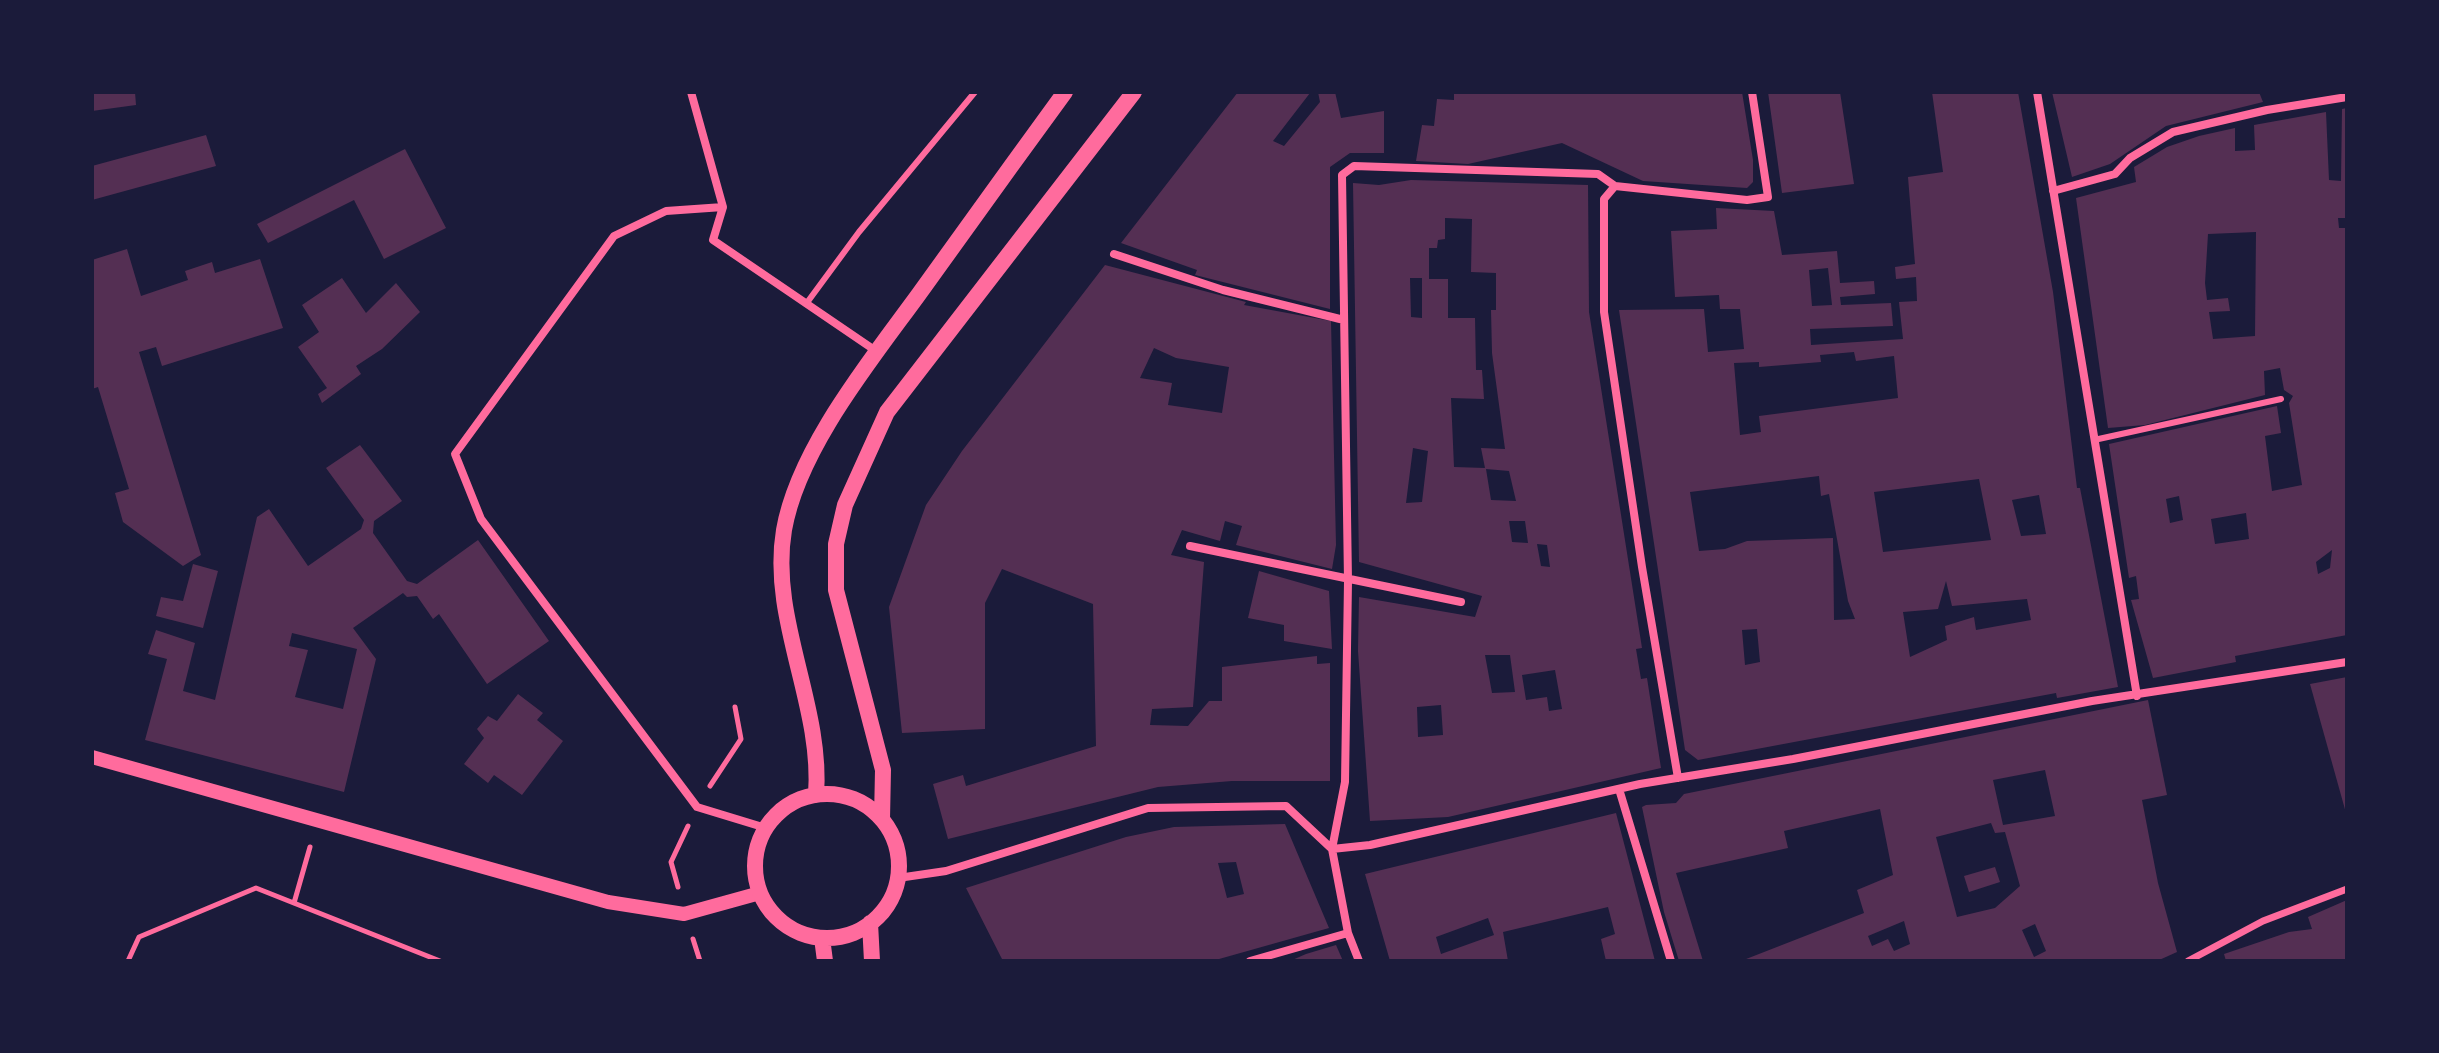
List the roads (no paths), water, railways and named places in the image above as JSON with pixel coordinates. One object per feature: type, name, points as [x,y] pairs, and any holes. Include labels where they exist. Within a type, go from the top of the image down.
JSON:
[{"type":"main road","points":[[816,795],[813,720],[784,596],[784,531],[800,480],[842,401],[1065,92]]},
{"type":"main road","points":[[882,819],[883,770],[836,590],[836,544],[845,505],[887,412],[1134,92]]},
{"type":"main road","points":[[816,795],[852,799],[882,819],[897,847],[898,878],[889,904],[870,923],[848,935],[822,938],[806,935],[778,920],[760,893],[755,860],[766,828],[787,806],[816,795]]},
{"type":"main road","points":[[870,923],[872,961]]},
{"type":"main road","points":[[822,938],[825,961]]},
{"type":"street","points":[[691,92],[723,207],[713,240],[877,352]]},
{"type":"street","points":[[1359,961],[1348,933],[1332,849],[1345,782],[1348,581],[1342,175],[1354,166],[1598,174],[1615,186],[1747,200],[1768,197],[1752,92]]},
{"type":"street","points":[[2037,92],[2137,696]]},
{"type":"street","points":[[2053,191],[2115,174],[2130,158],[2173,132],[2267,110],[2347,97]]},
{"type":"street","points":[[1615,186],[1604,199],[1604,312],[1642,567],[1678,778]]},
{"type":"street","points":[[723,207],[666,211],[614,236],[455,454],[481,519],[697,807],[766,828]]},
{"type":"street","points":[[1114,254],[1223,290],[1344,320]]},
{"type":"street","points":[[1190,546],[1461,602]]},
{"type":"street","points":[[898,878],[946,871],[1148,808],[1286,806],[1332,849],[1370,845],[1619,789],[2092,701],[2347,662]]},
{"type":"street","points":[[92,757],[608,902],[684,914],[760,893]]},
{"type":"street","points":[[1619,789],[1671,961]]},
{"type":"street","points":[[2188,961],[2263,921],[2347,889]]},
{"type":"street","points":[[1250,961],[1348,933]]},
{"type":"street","points":[[2205,950],[2208,961]]},
{"type":"lane","points":[[806,304],[859,232],[975,92]]},
{"type":"lane","points":[[2094,440],[2281,399]]}]
